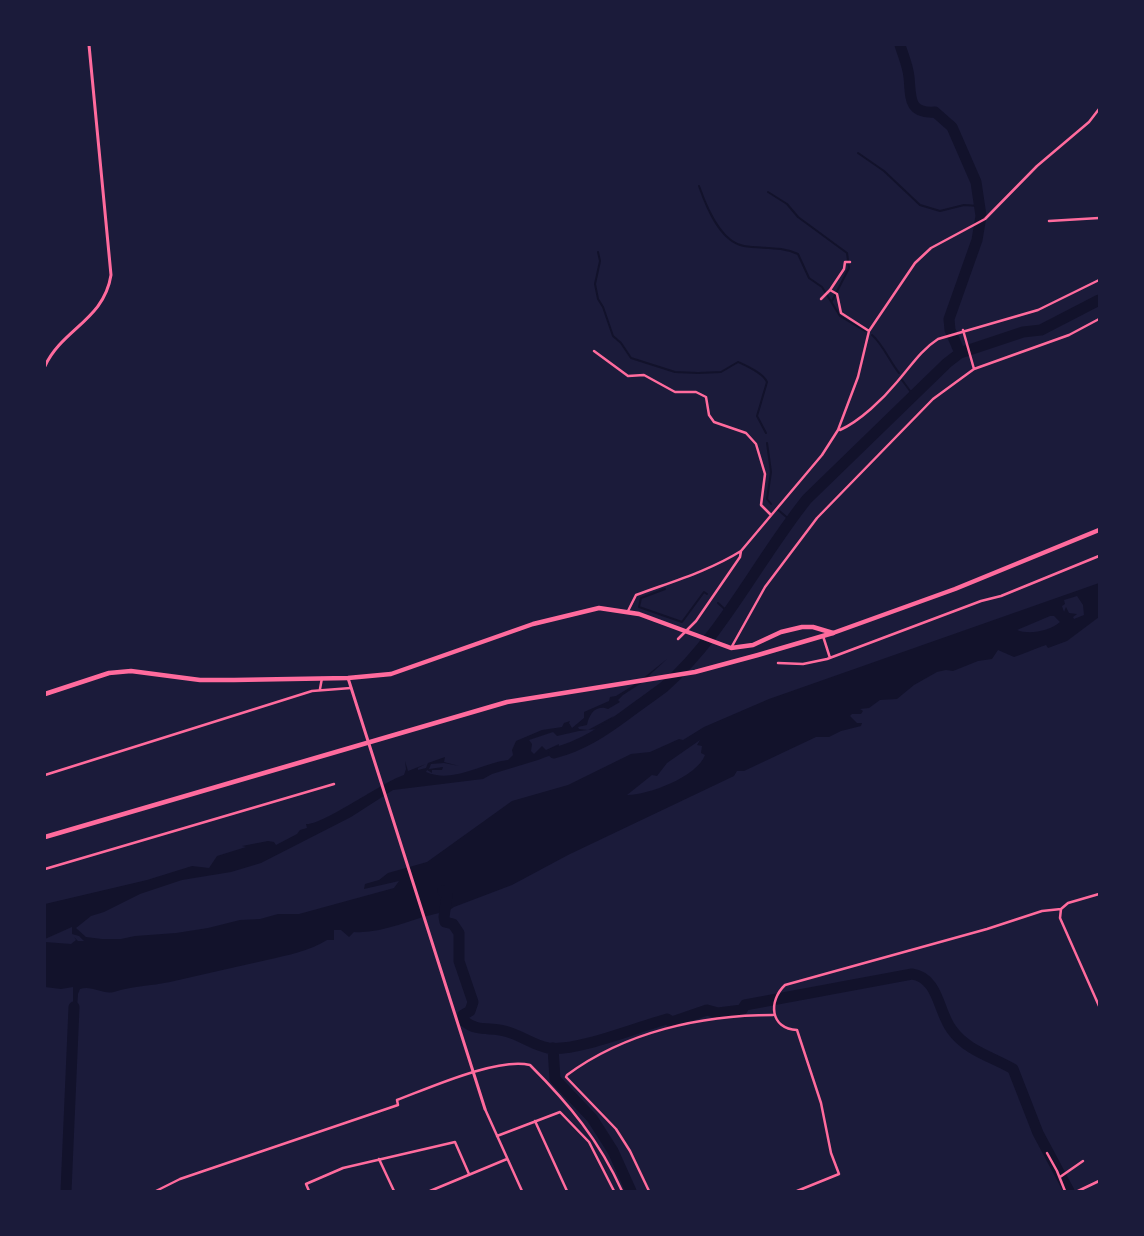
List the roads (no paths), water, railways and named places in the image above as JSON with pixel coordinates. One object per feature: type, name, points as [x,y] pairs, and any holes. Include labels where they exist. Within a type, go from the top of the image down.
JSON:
[{"type":"main road","points":[[45,836],[507,702],[713,667],[823,636],[955,589],[1099,530]]},
{"type":"main road","points":[[45,694],[109,674],[130,671],[200,680],[348,678],[391,674],[493,637],[573,613],[599,608],[628,611],[730,648],[753,645],[782,632],[802,627],[814,627],[833,633]]},
{"type":"street","points":[[45,366],[56,348],[100,305],[107,293],[111,275],[89,45]]},
{"type":"street","points":[[628,611],[636,595],[700,571],[741,551],[822,454],[838,430],[858,377],[870,331],[886,304],[902,286],[923,254],[985,219],[1037,166],[1090,122],[1099,109]]},
{"type":"street","points":[[1049,221],[1099,218]]},
{"type":"street","points":[[821,299],[829,293],[849,262]]},
{"type":"street","points":[[838,430],[849,426],[888,392],[927,346],[953,333],[965,332],[1038,310],[1099,280]]},
{"type":"street","points":[[829,293],[837,294],[841,313],[870,331]]},
{"type":"street","points":[[730,648],[765,587],[817,518],[933,399],[974,368],[1069,335],[1099,320]]},
{"type":"street","points":[[965,332],[974,368]]},
{"type":"street","points":[[594,351],[628,376],[644,375],[674,392],[702,393],[706,397],[709,415],[714,422],[746,434],[756,444],[764,474],[761,505],[770,514]]},
{"type":"street","points":[[678,639],[696,621],[740,557],[741,551]]},
{"type":"street","points":[[778,663],[803,664],[830,658],[981,601],[1001,596],[1099,556]]},
{"type":"street","points":[[823,636],[830,658]]},
{"type":"street","points":[[320,689],[322,678]]},
{"type":"street","points":[[348,678],[379,769],[485,1109],[522,1191]]},
{"type":"street","points":[[45,774],[320,689],[351,688]]},
{"type":"street","points":[[45,869],[334,784]]},
{"type":"street","points":[[797,1191],[839,1174],[831,1153],[822,1103],[797,1030],[788,1030],[780,1025],[773,1015],[774,1003],[779,991],[785,985],[987,929],[1042,911],[1061,909],[1068,903],[1099,894]]},
{"type":"street","points":[[1061,909],[1060,918],[1099,1006]]},
{"type":"street","points":[[649,1191],[630,1151],[616,1129],[566,1077],[567,1075],[590,1058],[606,1050],[668,1028],[742,1015],[773,1015]]},
{"type":"street","points":[[156,1191],[180,1179],[398,1105],[396,1100],[473,1073],[506,1063],[519,1062],[530,1065],[590,1132],[610,1164],[622,1191]]},
{"type":"street","points":[[497,1136],[560,1112],[589,1142],[614,1191]]},
{"type":"street","points":[[535,1121],[567,1191]]},
{"type":"street","points":[[308,1191],[306,1184],[343,1168],[454,1142],[469,1174]]},
{"type":"street","points":[[1047,1152],[1060,1176],[1065,1191]]},
{"type":"street","points":[[380,1159],[394,1191]]},
{"type":"street","points":[[430,1191],[507,1159]]},
{"type":"street","points":[[1060,1176],[1083,1160]]},
{"type":"street","points":[[1078,1191],[1099,1181]]},
{"type":"waterway","points":[[900,45],[908,69],[911,97],[915,107],[926,112],[935,112],[952,127],[976,182],[981,216],[977,240],[949,319],[950,330],[960,353]]},
{"type":"waterway","points":[[858,153],[884,171],[920,205],[940,211],[964,205],[979,206]]},
{"type":"waterway","points":[[699,186],[715,222],[728,238],[744,246],[792,251],[798,254],[809,278],[822,287],[840,316],[865,331]]},
{"type":"waterway","points":[[768,192],[787,204],[798,217],[847,253],[849,268],[832,301]]},
{"type":"waterway","points":[[598,252],[600,261],[595,284],[598,299],[603,307],[613,336],[621,343],[631,358],[675,372],[721,372],[738,362],[750,368],[767,382],[757,416],[766,433]]},
{"type":"waterway","points":[[554,753],[592,737],[664,687],[685,666],[722,621],[789,522],[807,499],[947,363],[960,353],[1023,332],[1041,330],[1099,300]]},
{"type":"waterway","points":[[872,335],[899,373]]},
{"type":"waterway","points":[[902,380],[913,395]]},
{"type":"waterway","points":[[767,443],[771,472],[767,499],[771,504]]},
{"type":"waterway","points":[[777,509],[790,520]]},
{"type":"waterway","points":[[665,589],[641,598],[639,607],[682,622],[704,592],[707,594]]},
{"type":"waterway","points":[[718,603],[728,612]]},
{"type":"waterway","points":[[443,891],[447,895],[445,922],[453,924],[459,933],[459,961],[473,1002],[470,1011],[463,1015],[464,1021],[475,1027],[502,1030],[548,1048],[590,1043],[667,1019],[672,1022],[707,1010],[718,1013],[742,1010],[745,1005],[912,974],[921,977],[933,989],[947,1023],[958,1037],[973,1048],[1013,1069],[1038,1133],[1069,1191]]},
{"type":"waterway","points":[[66,1191],[74,1007]]},
{"type":"waterway","points":[[553,1048],[555,1079],[592,1118],[613,1151],[631,1191]]}]
